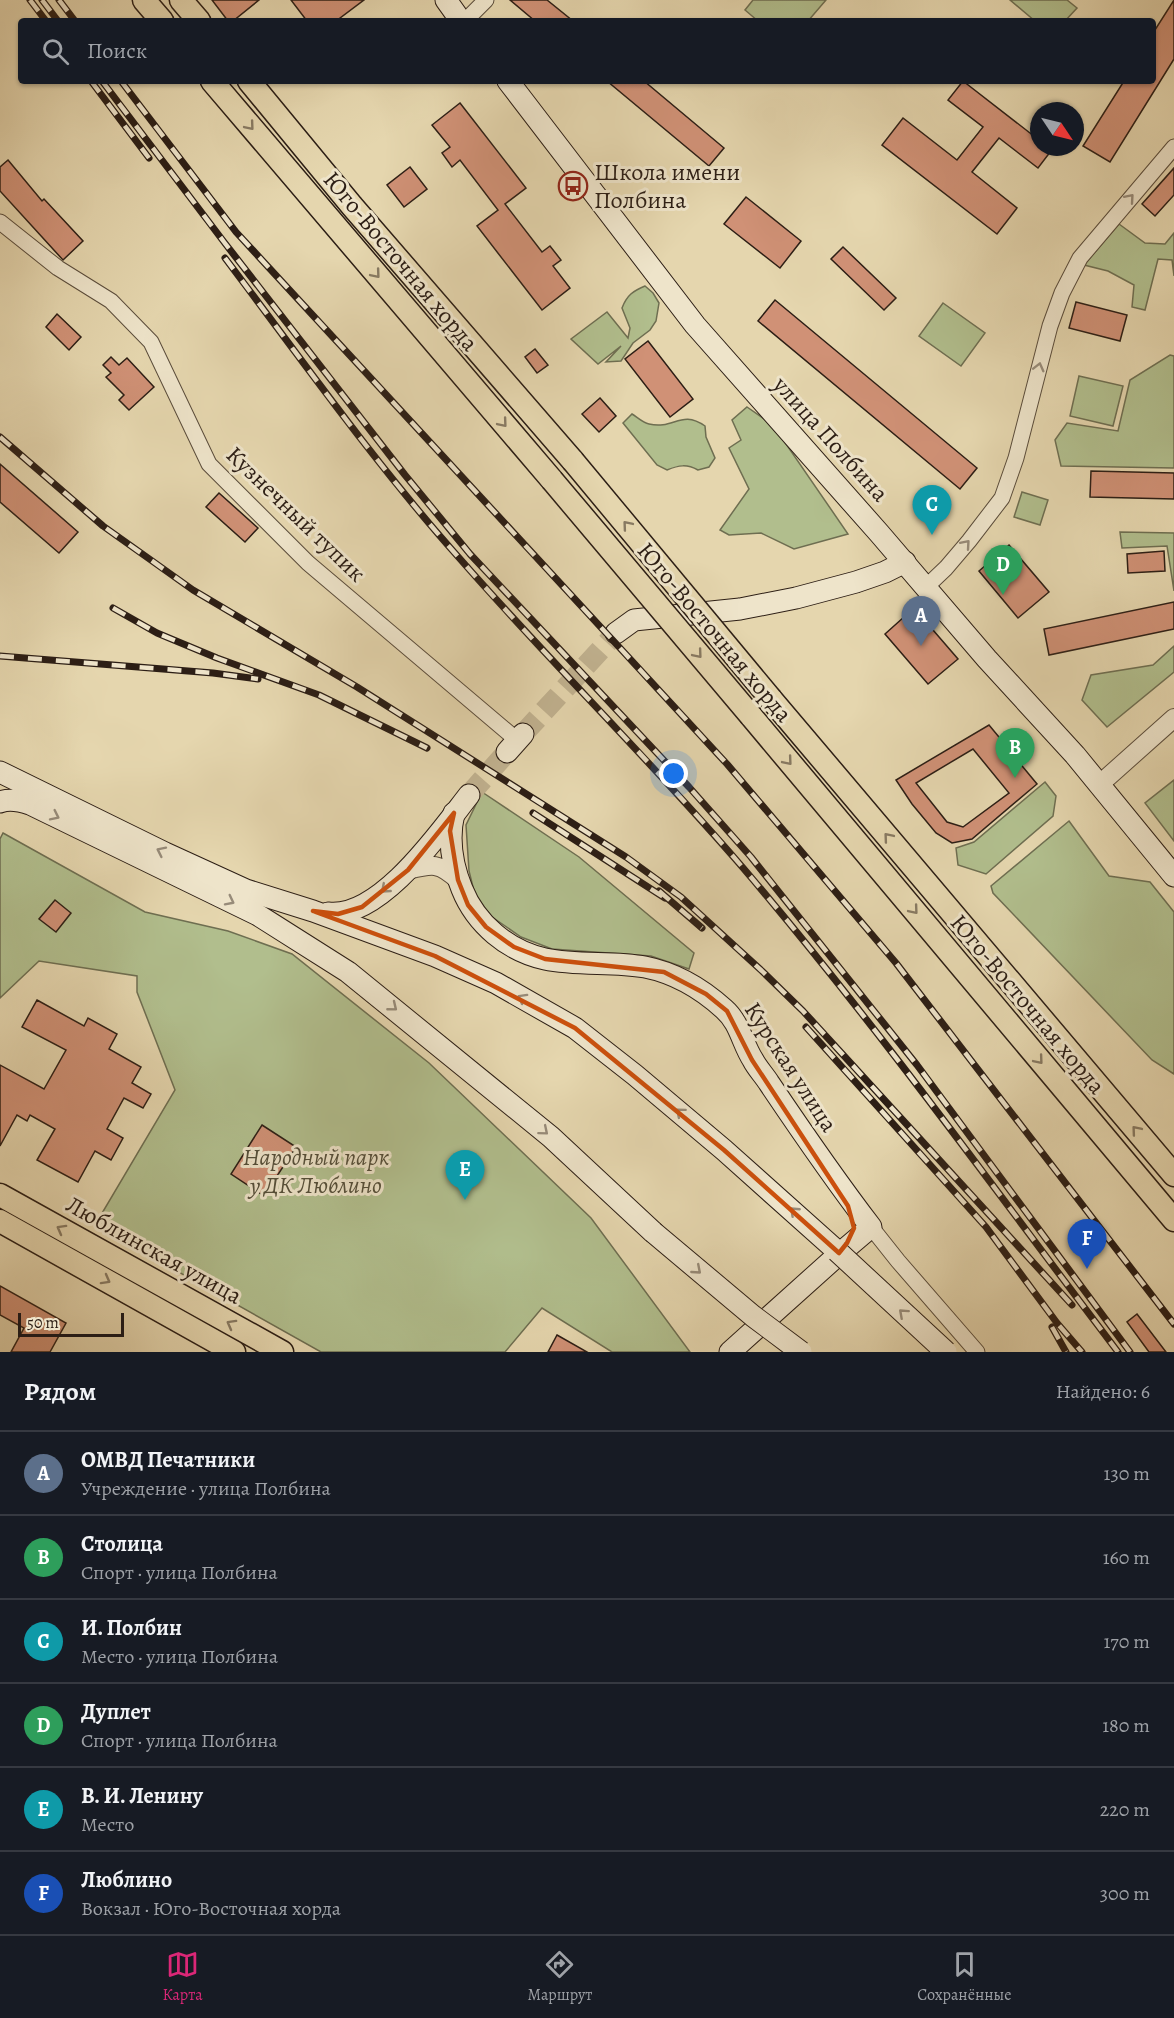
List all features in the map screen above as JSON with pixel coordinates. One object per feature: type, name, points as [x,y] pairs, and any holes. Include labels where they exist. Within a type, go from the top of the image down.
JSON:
[{"type":"main road","points":[[144,0],[159,18]]},
{"type":"main road","points":[[181,0],[196,18]]},
{"type":"main road","points":[[446,0],[459,18]]},
{"type":"main road","name":"Юго-Восточная хорда","points":[[215,84],[552,480],[1174,1220]]},
{"type":"main road","name":"Юго-Восточная хорда","points":[[251,84],[352,206],[573,461],[1174,1175]]},
{"type":"main road","name":"улица Полбина","points":[[510,84],[695,325],[1100,784],[1174,876]]},
{"type":"main road","points":[[616,633],[634,620],[740,609],[856,582],[905,562]]},
{"type":"main road","points":[[0,772],[246,890],[313,911],[445,960],[496,984],[574,1028],[635,1075],[780,1198],[946,1352]]},
{"type":"main road","points":[[313,911],[338,914],[362,907],[408,870],[469,795]]},
{"type":"main road","points":[[0,802],[18,800],[30,804],[224,898],[258,915],[348,972],[551,1137],[653,1232],[753,1317],[801,1352]]},
{"type":"main road","name":"Курская улица","points":[[454,813],[450,831],[458,880],[468,905],[486,927],[514,947],[545,959],[644,967],[683,980],[706,994],[727,1011],[738,1027],[752,1060],[829,1172],[872,1227]]},
{"type":"main road","points":[[829,1172],[848,1206],[854,1228],[838,1255]]},
{"type":"main road","name":"Люблинская улица","points":[[0,1195],[282,1352]]},
{"type":"main road","name":"Люблинская улица","points":[[0,1221],[234,1352]]},
{"type":"main road","points":[[730,1352],[872,1227]]},
{"type":"street","points":[[468,18],[486,0]]},
{"type":"street","points":[[926,586],[946,568],[990,517],[1002,498],[1016,458],[1050,326],[1062,293],[1080,258],[1174,147]]},
{"type":"street","name":"Кузнечный тупик","points":[[0,222],[58,268],[111,301],[151,342],[209,464],[308,563],[516,742]]},
{"type":"street","points":[[1100,784],[1174,718]]},
{"type":"street","points":[[408,870],[436,865],[446,868],[458,880]]},
{"type":"street","points":[[872,1227],[898,1261],[977,1352]]},
{"type":"highlighted area","points":[[454,813],[450,831],[458,880],[468,905],[486,927],[514,947],[545,959],[664,972],[706,994],[727,1011],[752,1060],[848,1206],[854,1228],[847,1243],[839,1253],[724,1150],[575,1028],[435,956],[313,911],[338,914],[362,907],[408,870]]},
{"type":"green space","points":[[753,0],[826,0],[811,18],[754,18],[745,10]]},
{"type":"green space","points":[[1010,0],[1067,0],[1077,8],[1068,18],[1031,18]]},
{"type":"green space","points":[[1119,224],[1145,243],[1165,244],[1174,233],[1174,276],[1172,260],[1158,259],[1145,310],[1132,307],[1134,285],[1108,271],[1084,265]]},
{"type":"green space","points":[[645,286],[659,303],[656,321],[650,330],[633,343],[621,361],[606,362],[621,346],[598,364],[571,339],[607,312],[628,338],[630,328],[622,308],[631,294]]},
{"type":"green space","points":[[943,303],[985,333],[961,366],[919,336]]},
{"type":"green space","points":[[1170,355],[1174,356],[1174,468],[1061,466],[1055,440],[1067,423],[1118,431],[1130,380]]},
{"type":"green space","points":[[1079,376],[1123,386],[1113,426],[1070,416]]},
{"type":"green space","points":[[747,407],[773,425],[848,534],[794,549],[761,533],[729,535],[720,530],[749,489],[729,448],[741,440],[732,420]]},
{"type":"green space","points":[[632,414],[649,424],[658,425],[683,419],[697,421],[705,426],[706,437],[715,458],[709,467],[698,470],[683,466],[667,470],[657,465],[623,423]]},
{"type":"green space","points":[[1022,492],[1048,500],[1040,525],[1014,517]]},
{"type":"green space","points":[[1120,532],[1174,533],[1174,591],[1167,546],[1122,548]]},
{"type":"green space","points":[[1174,646],[1174,672],[1107,727],[1082,700],[1091,675],[1153,665]]},
{"type":"green space","points":[[1174,780],[1174,841],[1145,803]]},
{"type":"green space","points":[[1045,782],[1056,796],[1053,816],[986,874],[958,865],[956,848],[974,842]]},
{"type":"green space","points":[[482,792],[579,857],[694,953],[689,969],[651,956],[552,949],[521,937],[492,917],[475,895],[469,871],[466,825]]},
{"type":"green space","points":[[1069,821],[1109,876],[1150,882],[1174,912],[1174,1074],[1152,1060],[993,893],[991,886]]},
{"type":"green space","name":"Народный парк у ДК Люблино","points":[[3,833],[145,912],[228,931],[292,954],[429,1063],[591,1218],[690,1352],[612,1352],[542,1308],[505,1352],[321,1352],[95,1225],[175,1090],[137,992],[137,976],[39,961],[0,998],[0,839]]},
{"type":"building","points":[[212,0],[259,0],[237,18],[226,18]]},
{"type":"building","points":[[291,0],[364,0],[340,18],[305,18]]},
{"type":"building","points":[[510,0],[547,0],[569,18],[531,18]]},
{"type":"building","points":[[1174,0],[1174,59],[1110,162],[1084,147],[1122,84],[1156,84],[1156,28]]},
{"type":"building","points":[[611,84],[648,84],[724,148],[709,166]]},
{"type":"building","points":[[961,84],[967,84],[1030,133],[1030,156],[1047,156],[1038,168],[999,138],[972,172],[1017,208],[997,234],[882,145],[903,118],[957,160],[983,127],[948,100]]},
{"type":"building","points":[[460,103],[526,188],[505,204],[542,252],[550,246],[561,260],[553,266],[570,288],[542,310],[477,226],[498,210],[460,160],[452,167],[442,153],[450,147],[432,125]]},
{"type":"building","points":[[8,160],[42,201],[44,199],[83,241],[63,260],[0,191],[0,167]]},
{"type":"building","points":[[410,167],[427,189],[404,207],[387,185]]},
{"type":"building","points":[[1174,168],[1174,195],[1155,216],[1142,204]]},
{"type":"building","points":[[746,197],[801,241],[780,268],[724,224]]},
{"type":"building","points":[[843,247],[896,298],[884,310],[831,259]]},
{"type":"building","points":[[775,300],[977,468],[960,489],[758,321]]},
{"type":"building","points":[[1076,302],[1127,315],[1120,341],[1069,328]]},
{"type":"building","points":[[57,314],[81,337],[69,350],[46,327]]},
{"type":"building","points":[[648,341],[693,399],[670,417],[625,359]]},
{"type":"building","points":[[535,349],[548,365],[537,373],[525,357]]},
{"type":"building","points":[[111,357],[119,365],[127,358],[154,387],[129,410],[119,400],[124,395],[106,377],[111,373],[103,365]]},
{"type":"building","points":[[600,398],[616,416],[599,432],[582,414]]},
{"type":"building","points":[[0,464],[78,532],[59,553],[0,502]]},
{"type":"building","points":[[1091,471],[1174,473],[1174,499],[1090,497]]},
{"type":"building","points":[[219,493],[258,528],[245,542],[206,507]]},
{"type":"building","points":[[1009,545],[1049,592],[1018,618],[979,571]]},
{"type":"building","points":[[1164,551],[1165,571],[1128,573],[1127,554]]},
{"type":"building","points":[[1174,602],[1174,629],[1049,655],[1044,629]]},
{"type":"building","points":[[914,608],[958,659],[928,684],[885,634]]},
{"type":"building","points":[[989,725],[1008,748],[1017,742],[1027,753],[1018,761],[1037,784],[972,839],[952,843],[936,833],[896,780]],"holes":[[[973,749],[1009,793],[963,827],[947,822],[916,783]]]},
{"type":"building","points":[[55,900],[71,913],[56,932],[39,919]]},
{"type":"building","points":[[37,1000],[84,1026],[88,1018],[117,1034],[109,1049],[141,1067],[132,1083],[151,1094],[143,1108],[124,1098],[107,1129],[123,1138],[111,1160],[95,1151],[78,1182],[37,1160],[55,1129],[30,1115],[27,1121],[17,1115],[0,1146],[0,1065],[44,1089],[66,1050],[22,1027]]},
{"type":"building","points":[[262,1125],[296,1147],[264,1196],[231,1174]]},
{"type":"building","points":[[0,1286],[66,1323],[50,1352],[11,1352],[24,1328],[0,1315]]},
{"type":"building","points":[[1137,1314],[1166,1352],[1149,1352],[1127,1322]]},
{"type":"building","points":[[557,1335],[587,1352],[548,1352]]},
{"type":"tunnel","points":[[523,734],[616,633]]},
{"type":"tunnel","points":[[469,795],[507,752]]},
{"type":"railway","points":[[30,0],[44,18]]},
{"type":"railway","points":[[42,0],[56,18]]},
{"type":"railway","points":[[59,0],[73,18]]},
{"type":"railway","points":[[93,84],[149,158]]},
{"type":"railway","points":[[104,84],[405,475],[470,554],[689,787],[751,857],[917,1065],[1130,1352]]},
{"type":"railway","points":[[123,84],[236,232],[727,764],[896,963],[1174,1324]]},
{"type":"railway","points":[[225,258],[340,412],[430,524],[496,599],[639,752],[744,869],[793,928],[934,1108],[1118,1352]]},
{"type":"railway","points":[[0,437],[103,526],[193,590],[357,687],[626,857],[681,897],[803,1011],[1072,1305]]},
{"type":"railway","points":[[113,608],[157,633],[217,658],[319,695],[427,748]]},
{"type":"railway","points":[[0,656],[213,673],[258,679]]},
{"type":"railway","points":[[533,813],[665,898]]},
{"type":"railway","points":[[659,891],[702,928]]},
{"type":"railway","points":[[806,1027],[986,1227],[1057,1323],[1082,1352]]},
{"type":"railway","points":[[1052,1327],[1066,1352]]},
{"type":"place","name":"Школа имени Полбина","points":[[573,186]]},
{"type":"place","name":"И. Полбин","points":[[932,535]]},
{"type":"place","name":"Дуплет","points":[[1003,595]]},
{"type":"place","name":"ОМВД Печатники","points":[[921,646]]},
{"type":"place","name":"Столица","points":[[1015,778]]},
{"type":"place","name":"В. И. Ленину","points":[[465,1200]]},
{"type":"place","name":"Люблино","points":[[1087,1269]]}]
